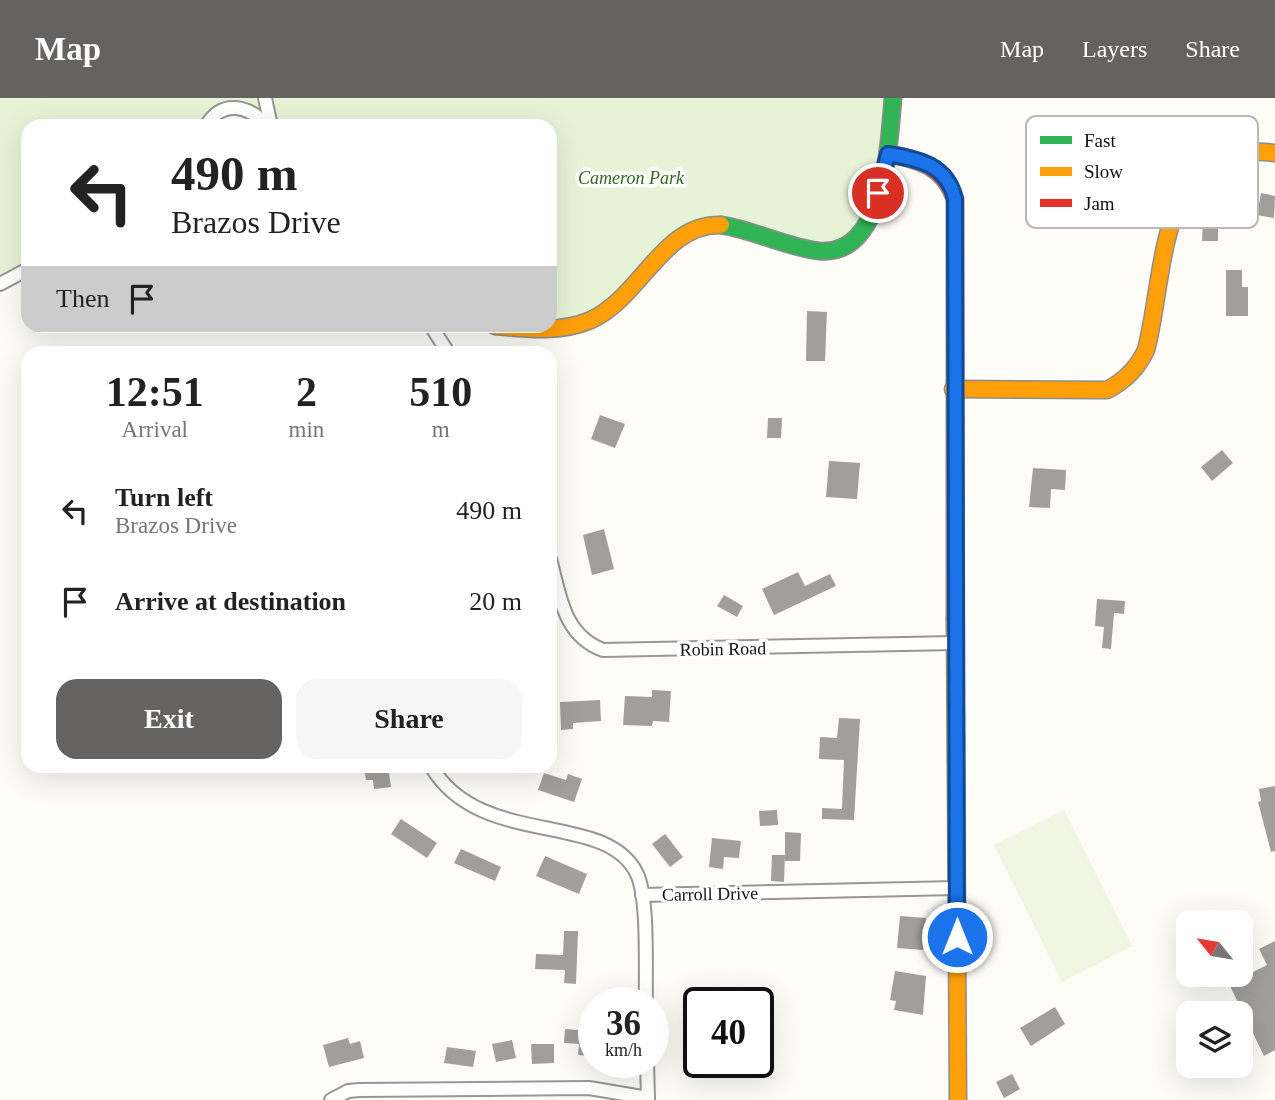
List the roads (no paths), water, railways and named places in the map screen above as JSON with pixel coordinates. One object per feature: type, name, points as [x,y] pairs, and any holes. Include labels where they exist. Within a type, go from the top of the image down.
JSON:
[{"type":"street","points":[[210,119],[219,98]]},
{"type":"street","points":[[265,98],[268,119]]},
{"type":"street","points":[[557,330],[591,321],[626,298],[677,236],[699,226],[732,225],[817,252],[844,249],[864,232],[888,154],[893,98]]},
{"type":"street","points":[[212,119],[226,107],[246,108],[260,119]]},
{"type":"street","points":[[888,154],[930,163],[953,191],[958,1100]]},
{"type":"street","points":[[953,389],[1107,390],[1128,377],[1144,354],[1170,228]]},
{"type":"street","points":[[0,284],[21,273]]},
{"type":"street","name":"Robin Road","points":[[557,590],[574,631],[592,646],[603,650],[955,643]]},
{"type":"street","name":"Carroll Drive","points":[[437,773],[456,795],[484,814],[610,845],[629,862],[637,874],[642,895],[957,888]]},
{"type":"street","points":[[642,895],[645,987]]},
{"type":"street","points":[[331,1100],[348,1091],[359,1090],[589,1088],[648,1099],[647,1078]]},
{"type":"park label","name":"Cameron Park","points":[[631,178]]}]
